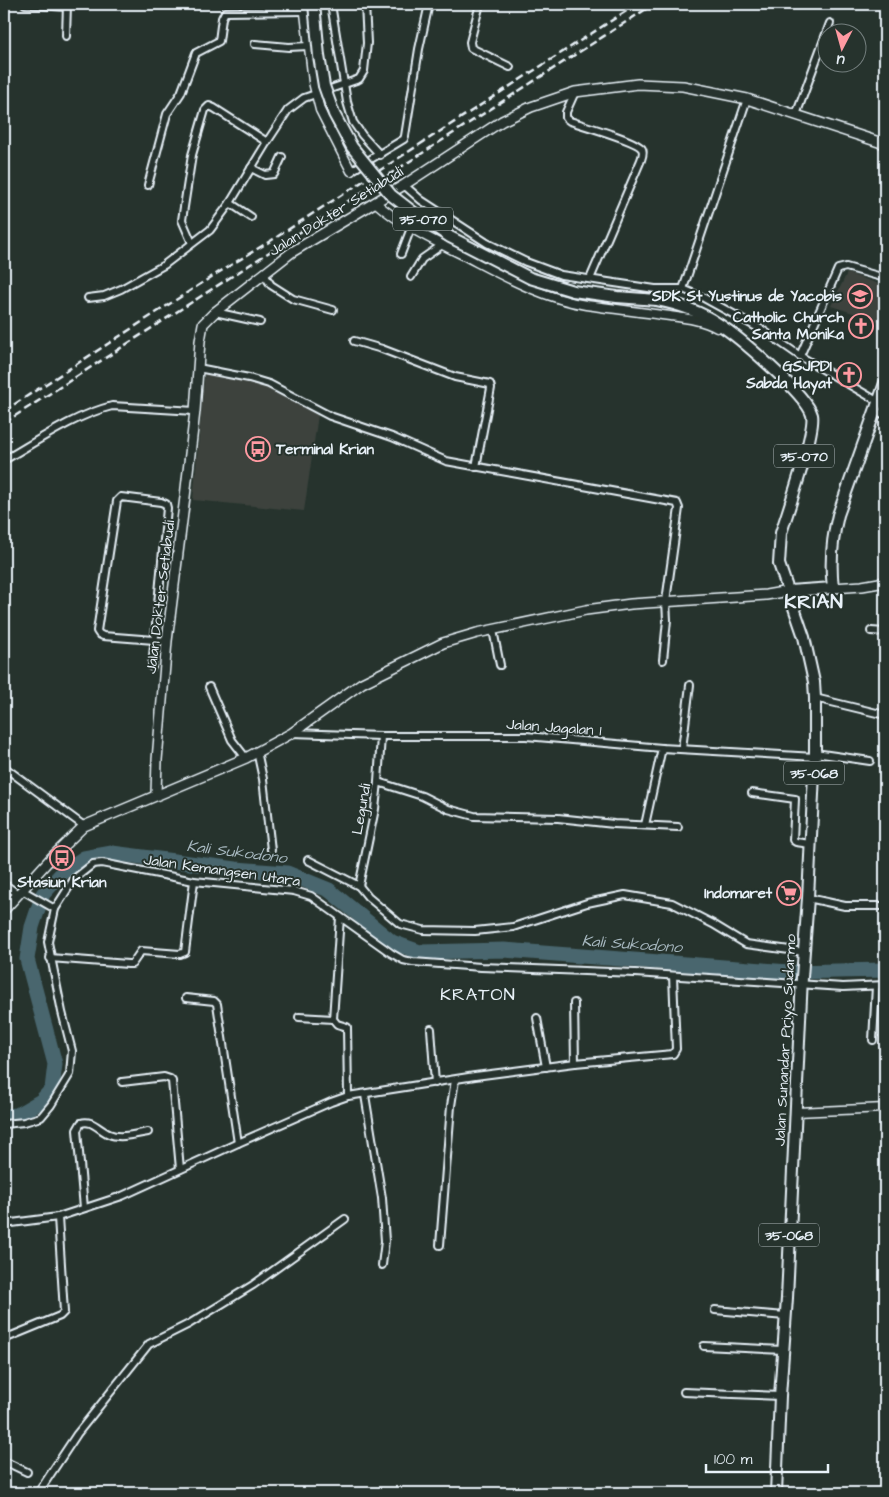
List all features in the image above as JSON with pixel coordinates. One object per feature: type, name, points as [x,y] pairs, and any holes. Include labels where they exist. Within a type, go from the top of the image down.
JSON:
[{"type":"main road","name":"35-070","points":[[314,4],[324,86],[334,114],[352,147],[391,195],[450,236],[530,278],[573,292],[617,298],[657,300],[678,304],[697,312],[717,323],[745,344],[796,390],[812,415],[807,448],[780,541],[779,564],[789,592]]},
{"type":"main road","name":"Jalan Dokter Setiabudi","points":[[156,794],[167,641],[194,411],[200,341],[203,324],[215,312],[292,252],[402,186],[502,121],[531,107],[575,92],[638,84],[683,86],[748,98],[885,144]]},
{"type":"main road","points":[[833,588],[831,570],[834,529],[880,409],[885,383]]},
{"type":"main road","points":[[4,910],[84,826],[156,794],[246,758],[292,732],[362,683],[443,644],[477,632],[586,610],[666,601],[766,595],[885,582]]},
{"type":"main road","name":"Jalan Sunandar Priyo Sudarmo","points":[[776,1493],[815,755],[815,698],[809,655],[789,592]]},
{"type":"street","points":[[25,4],[67,6],[66,36]]},
{"type":"street","points":[[331,4],[347,102],[353,122],[378,156]]},
{"type":"street","points":[[88,298],[104,296],[121,289],[164,265],[210,230],[230,203],[288,110],[304,98],[359,79],[364,71],[367,43],[365,4]]},
{"type":"street","points":[[148,185],[167,114],[182,90],[196,54],[199,50],[219,41],[222,18],[225,12],[304,7],[308,46],[319,92],[320,110],[351,172],[404,139],[429,4]]},
{"type":"street","points":[[480,4],[470,42],[471,48],[510,67]]},
{"type":"street","points":[[254,44],[289,47],[308,46]]},
{"type":"street","points":[[796,115],[816,61]]},
{"type":"street","points":[[575,92],[566,112],[566,118],[632,142],[642,148],[644,152],[590,279]]},
{"type":"street","points":[[683,289],[748,98]]},
{"type":"street","points":[[192,243],[182,220],[192,155],[205,110],[209,106],[214,108],[267,142]]},
{"type":"street","points":[[251,168],[265,175],[274,174],[282,157]]},
{"type":"street","points":[[402,186],[523,267],[561,275],[655,288],[683,289],[704,298],[764,331],[880,409]]},
{"type":"street","points":[[375,202],[387,213],[411,228],[516,283],[558,298],[584,304],[697,320],[712,325],[745,344]]},
{"type":"street","points":[[230,203],[251,217]]},
{"type":"street","points":[[401,254],[411,228]]},
{"type":"street","points":[[411,276],[422,259],[442,245]]},
{"type":"street","points":[[516,283],[523,267]]},
{"type":"street","points":[[800,356],[838,269],[846,267],[885,278]]},
{"type":"street","points":[[264,274],[271,285],[293,299],[332,310]]},
{"type":"street","points":[[215,312],[260,322]]},
{"type":"street","points":[[354,341],[382,349],[455,377],[490,384],[491,388],[476,467]]},
{"type":"street","points":[[198,368],[269,384],[330,416],[392,437],[446,462],[677,503],[679,508],[666,601],[667,620],[663,660]]},
{"type":"street","points":[[4,460],[70,422],[100,409],[112,406],[194,411]]},
{"type":"street","points":[[152,668],[154,640],[167,508],[166,504],[162,502],[121,497],[117,501],[97,630],[103,636],[154,640],[167,641]]},
{"type":"street","points":[[493,630],[500,664]]},
{"type":"street","points":[[871,631],[885,632]]},
{"type":"street","points":[[682,749],[690,685]]},
{"type":"street","points":[[209,687],[232,740],[246,758]]},
{"type":"street","points":[[815,698],[885,715]]},
{"type":"street","name":"Jalan Jagalan 1","points":[[292,732],[381,736],[526,736],[662,748],[815,755],[870,761]]},
{"type":"street","name":"Legundi","points":[[359,886],[375,809],[381,736]]},
{"type":"street","points":[[645,825],[662,748]]},
{"type":"street","points":[[257,751],[264,779],[271,850]]},
{"type":"street","points":[[4,767],[84,826]]},
{"type":"street","points":[[378,782],[422,796],[448,809],[474,816],[558,818],[678,826]]},
{"type":"street","points":[[752,793],[795,799],[793,840],[810,844]]},
{"type":"street","points":[[308,860],[359,886],[368,897],[400,924],[423,930],[475,932],[513,927],[587,903],[625,895],[658,900],[678,906],[746,944],[804,954]]},
{"type":"street","name":"Jalan Kemangsen Utara","points":[[4,1124],[24,1122],[41,1117],[51,1106],[70,1074],[72,1051],[48,942],[54,908],[74,879],[93,864],[102,863],[194,881],[294,891],[311,896],[391,953],[403,960],[413,962],[673,976],[802,980],[843,988],[885,985]]},
{"type":"street","points":[[50,958],[132,964],[141,951],[180,954],[185,952],[194,881]]},
{"type":"street","points":[[4,884],[54,908]]},
{"type":"street","points":[[808,898],[845,906],[885,906]]},
{"type":"street","points":[[340,917],[334,1019],[337,1024],[347,1026],[348,1096]]},
{"type":"street","points":[[4,1224],[58,1217],[122,1196],[238,1143],[348,1096],[575,1063],[669,1055],[675,1052],[673,976]]},
{"type":"street","points":[[873,1040],[876,986]]},
{"type":"street","points":[[186,998],[214,1001],[217,1004],[238,1143]]},
{"type":"street","points":[[574,1003],[575,1063]]},
{"type":"street","points":[[299,1017],[334,1019]]},
{"type":"street","points":[[537,1018],[546,1067]]},
{"type":"street","points":[[431,1029],[435,1083]]},
{"type":"street","points":[[122,1082],[164,1077],[172,1082],[180,1169]]},
{"type":"street","points":[[440,1245],[451,1106],[455,1080]]},
{"type":"street","points":[[365,1094],[382,1198],[385,1241],[382,1264]]},
{"type":"street","points":[[797,1112],[885,1108]]},
{"type":"street","points":[[84,1208],[77,1130],[81,1123],[90,1122],[110,1135],[123,1136],[148,1132]]},
{"type":"street","points":[[4,1339],[60,1316],[64,1312],[58,1217]]},
{"type":"street","points":[[38,1493],[77,1434],[149,1344],[189,1324],[252,1285],[345,1219]]},
{"type":"street","points":[[715,1310],[786,1316]]},
{"type":"street","points":[[704,1346],[783,1350]]},
{"type":"street","points":[[684,1392],[780,1396]]},
{"type":"street","points":[[4,1462],[28,1472]]},
{"type":"shaded area","name":"SDK St Yustinus de Yacobis","points":[[847,273],[885,286],[885,323],[831,306]]},
{"type":"shaded area","name":"Terminal Krian","points":[[205,369],[252,379],[318,415],[304,511],[193,500]]},
{"type":"waterway","name":"Kali Sukodono","points":[[4,1116],[17,1115],[41,1101],[52,1089],[55,1064],[27,959],[32,927],[43,894],[63,872],[84,858],[112,853],[236,869],[287,873],[329,890],[392,942],[420,952],[504,950],[789,972],[885,970]]},
{"type":"railway","points":[[4,411],[637,4]]},
{"type":"railway","points":[[4,423],[654,4]]},
{"type":"place","name":"SDK St Yustinus de Yacobis","points":[[860,296]]},
{"type":"place","name":"Catholic Church Santa Monika","points":[[861,326]]},
{"type":"place","name":"GSJPDI Sabda Hayat","points":[[849,375]]},
{"type":"place","name":"Terminal Krian","points":[[258,449]]},
{"type":"place","name":"Stasiun Krian","points":[[62,858]]},
{"type":"place","name":"Indomaret","points":[[789,893]]},
{"type":"district","name":"KRIAN","points":[[814,601]]},
{"type":"district","name":"KRATON","points":[[478,994]]}]
